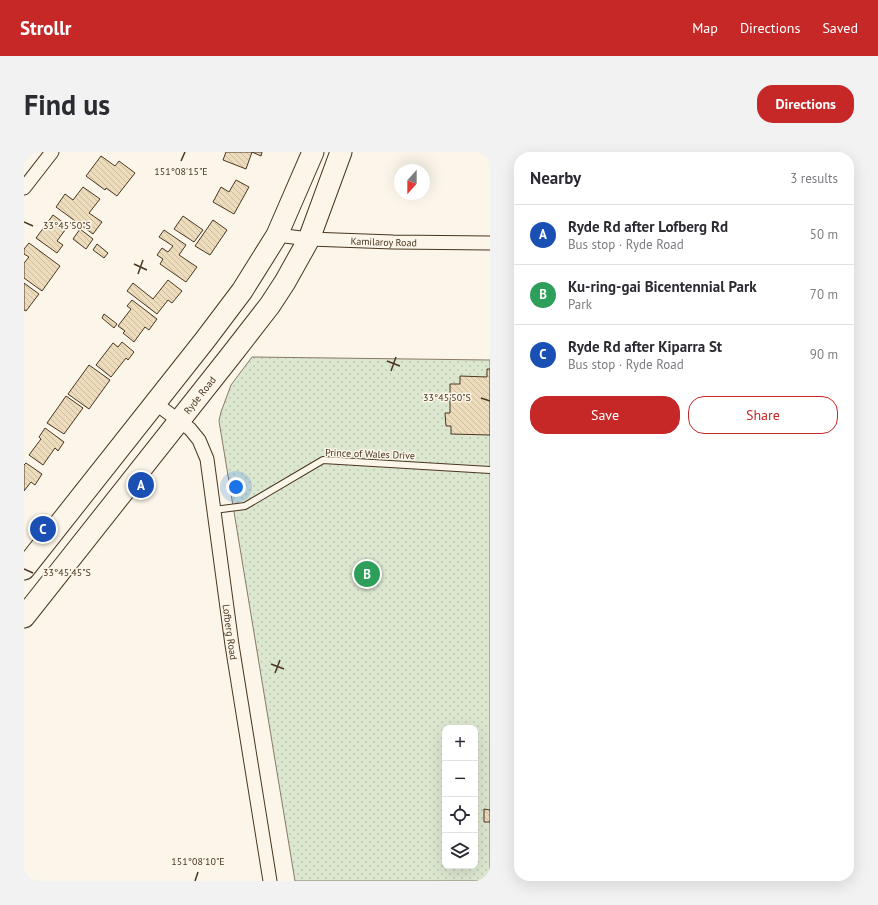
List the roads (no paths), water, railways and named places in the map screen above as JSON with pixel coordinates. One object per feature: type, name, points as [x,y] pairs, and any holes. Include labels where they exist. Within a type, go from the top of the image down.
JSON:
[{"type":"highway","points":[[24,569],[242,291],[277,235],[313,152]]},
{"type":"highway","name":"Ryde Road","points":[[24,617],[270,305],[285,282],[309,239],[340,152]]},
{"type":"street","points":[[24,188],[52,152]]},
{"type":"street","name":"Kamilaroy Road","points":[[277,235],[309,239],[490,243]]},
{"type":"street","name":"Lofberg Road","points":[[155,403],[190,429],[199,440],[204,450],[214,510],[233,652],[270,881]]},
{"type":"lane","name":"Prince of Wales Drive","points":[[214,510],[245,506],[323,460],[490,470]]},
{"type":"place","name":"Ryde Rd after Lofberg Rd","points":[[141,485]]},
{"type":"place","name":"Ryde Rd after Kiparra St","points":[[43,529]]},
{"type":"place","name":"Ku-ring-gai Bicentennial Park","points":[[367,574]]}]
